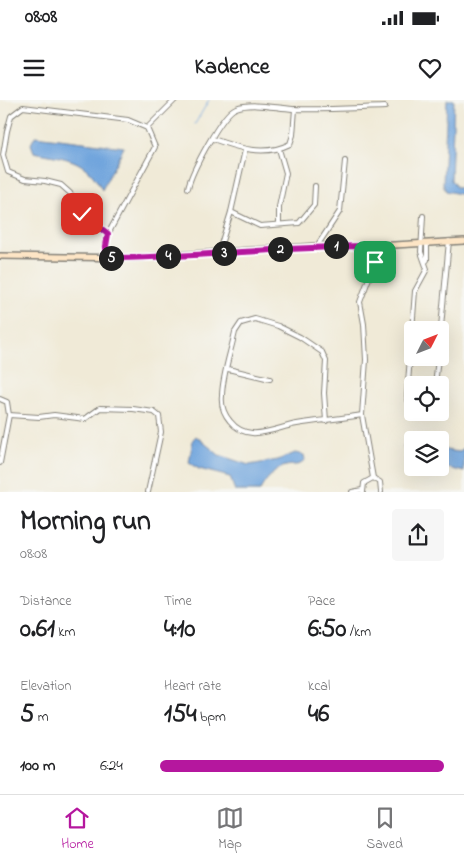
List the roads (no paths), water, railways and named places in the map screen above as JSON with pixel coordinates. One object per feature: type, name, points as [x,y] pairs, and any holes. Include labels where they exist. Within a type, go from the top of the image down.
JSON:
[{"type":"main road","points":[[0,256],[104,258],[218,254],[317,246],[377,246],[464,241]]},
{"type":"street","points":[[147,128],[175,100]]},
{"type":"street","points":[[104,258],[108,234],[155,147],[147,128],[128,120],[23,106],[11,116],[3,155],[8,172],[25,179],[61,185],[70,193],[84,216],[108,234]]},
{"type":"street","points":[[188,188],[191,175],[224,120],[234,108],[249,106],[294,109],[385,108]]},
{"type":"street","points":[[213,139],[245,150],[280,149],[290,144],[293,135],[294,109]]},
{"type":"street","points":[[279,224],[278,207],[286,173],[280,149]]},
{"type":"street","points":[[218,254],[231,212],[245,150]]},
{"type":"street","points":[[317,246],[340,211],[345,161]]},
{"type":"street","points":[[231,212],[260,226],[299,223],[314,205],[316,186]]},
{"type":"street","points":[[409,376],[415,291],[426,273],[425,262],[427,260],[423,216]]},
{"type":"street","points":[[442,321],[449,242]]},
{"type":"street","points":[[373,478],[362,415],[366,360],[364,324],[360,302],[375,262],[377,246]]},
{"type":"street","points":[[326,421],[326,360],[318,348],[278,326],[255,319],[248,320],[237,327],[222,395],[223,409],[232,424],[240,430],[258,434],[297,424],[326,421],[362,415]]},
{"type":"street","points":[[228,369],[270,379]]},
{"type":"street","points":[[0,399],[8,404],[10,415],[0,463]]},
{"type":"street","points":[[10,415],[39,417],[54,415],[85,419],[96,409],[109,407],[149,411],[159,416],[161,432],[148,492]]},
{"type":"street","points":[[352,492],[363,491],[364,483],[373,478]]},
{"type":"street","points":[[373,478],[380,482],[382,491]]},
{"type":"water","points":[[447,100],[454,100],[451,180],[456,187],[464,190],[464,195],[446,191],[443,184]]},
{"type":"water","points":[[35,136],[124,147],[102,190],[89,171],[74,161],[34,152],[31,144]]},
{"type":"water","points":[[196,436],[219,455],[249,465],[278,460],[295,453],[304,455],[305,460],[299,464],[278,469],[267,480],[260,491],[235,491],[230,477],[199,469],[189,463],[193,439]]},
{"type":"water","points":[[464,448],[464,472],[449,468],[449,450],[459,452]]},
{"type":"waterway","points":[[195,124],[209,100]]}]
